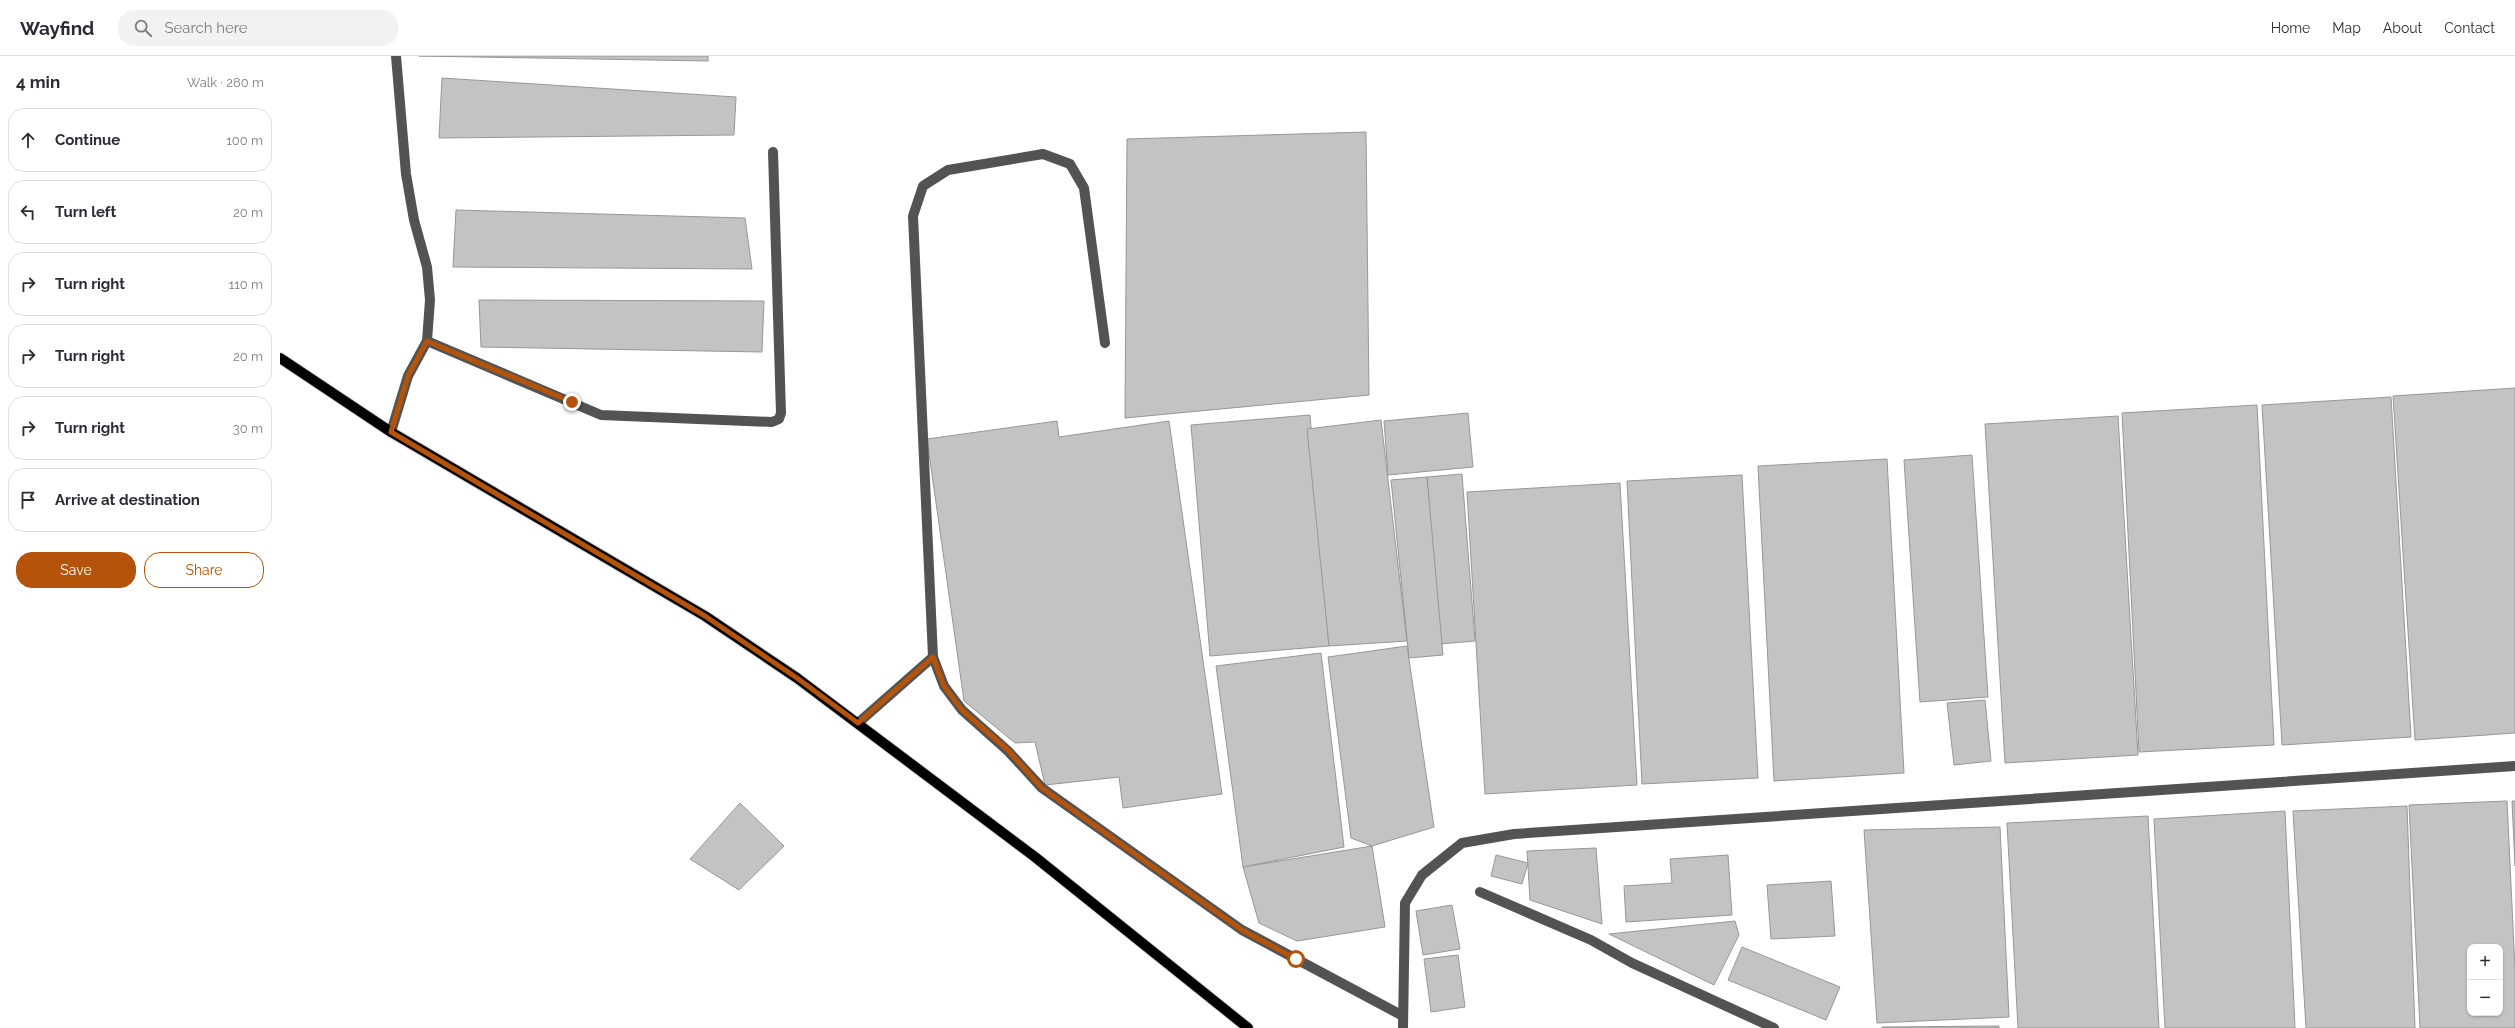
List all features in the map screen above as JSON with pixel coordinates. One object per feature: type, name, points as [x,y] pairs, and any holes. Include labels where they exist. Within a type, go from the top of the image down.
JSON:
[{"type":"main road","points":[[280,358],[391,432],[705,616],[797,678],[1036,857],[1248,1028]]},
{"type":"street","points":[[391,432],[408,376],[427,341],[430,300],[428,280],[406,174],[395,73],[396,56]]},
{"type":"street","points":[[427,341],[601,415],[772,422],[779,419],[781,413],[773,152]]},
{"type":"street","points":[[1105,343],[1084,188],[1070,164],[1043,154],[948,170],[923,186],[913,216],[933,657],[944,686],[962,710],[1008,750],[1042,788],[1242,930],[1403,1016]]},
{"type":"street","points":[[858,723],[933,657]]},
{"type":"street","points":[[1403,1028],[1405,903],[1422,875],[1462,843],[1514,834],[1573,832],[2515,766]]},
{"type":"street","points":[[1480,892],[1591,940],[1632,963],[1774,1028]]},
{"type":"building","points":[[419,56],[708,56],[708,61]]},
{"type":"building","points":[[442,78],[736,97],[734,135],[439,138]]},
{"type":"building","points":[[1366,132],[1369,395],[1125,418],[1127,139]]},
{"type":"building","points":[[456,210],[745,218],[752,269],[453,267]]},
{"type":"building","points":[[479,300],[764,301],[762,352],[481,347]]},
{"type":"building","points":[[2515,388],[2515,733],[2415,740],[2393,396]]},
{"type":"building","points":[[2391,397],[2411,737],[2282,745],[2262,405]]},
{"type":"building","points":[[2257,405],[2274,745],[2139,752],[2122,413]]},
{"type":"building","points":[[1468,413],[1473,467],[1388,475],[1384,421]]},
{"type":"building","points":[[1310,415],[1329,646],[1210,656],[1191,425]]},
{"type":"building","points":[[2118,416],[2138,755],[2005,763],[1985,424]]},
{"type":"building","points":[[1381,420],[1407,641],[1329,646],[1307,429]]},
{"type":"building","points":[[1057,421],[1059,437],[1169,421],[1222,794],[1123,808],[1119,777],[1045,785],[1035,742],[1015,743],[964,701],[927,439]]},
{"type":"building","points":[[1972,455],[1988,697],[1920,702],[1904,460]]},
{"type":"building","points":[[1887,459],[1904,773],[1774,781],[1758,466]]},
{"type":"building","points":[[1462,474],[1475,641],[1440,644],[1427,477]]},
{"type":"building","points":[[1742,475],[1758,778],[1642,784],[1627,481]]},
{"type":"building","points":[[1427,477],[1443,655],[1409,658],[1391,480]]},
{"type":"building","points":[[1620,483],[1637,785],[1485,794],[1467,492]]},
{"type":"building","points":[[1407,646],[1434,827],[1372,846],[1351,838],[1328,657]]},
{"type":"building","points":[[1321,653],[1344,847],[1243,867],[1216,666]]},
{"type":"building","points":[[1985,700],[1991,761],[1954,765],[1947,703]]},
{"type":"building","points":[[2507,801],[2515,969],[2515,1028],[2420,1028],[2409,805]]},
{"type":"building","points":[[2512,801],[2515,801],[2515,866]]},
{"type":"building","points":[[740,803],[784,846],[739,890],[690,859]]},
{"type":"building","points":[[2407,806],[2415,1028],[2306,1028],[2293,811]]},
{"type":"building","points":[[2285,811],[2295,1028],[2165,1028],[2154,819]]},
{"type":"building","points":[[2148,816],[2159,1028],[2018,1028],[2007,823]]},
{"type":"building","points":[[2000,827],[2009,1017],[1877,1023],[1864,830]]},
{"type":"building","points":[[1372,846],[1385,927],[1297,941],[1259,923],[1243,867]]},
{"type":"building","points":[[1596,848],[1602,924],[1530,900],[1527,851]]},
{"type":"building","points":[[1496,855],[1528,863],[1522,884],[1491,876]]},
{"type":"building","points":[[1728,855],[1732,915],[1626,922],[1624,886],[1672,883],[1670,859]]},
{"type":"building","points":[[1831,881],[1835,936],[1771,939],[1767,885]]},
{"type":"building","points":[[1452,905],[1460,949],[1423,955],[1416,911]]},
{"type":"building","points":[[1735,921],[1739,935],[1714,985],[1609,934]]},
{"type":"building","points":[[1742,947],[1840,987],[1826,1020],[1728,980]]},
{"type":"building","points":[[1458,955],[1465,1007],[1431,1012],[1424,959]]},
{"type":"building","points":[[1999,1026],[1999,1028],[1882,1028],[1882,1027]]},
{"type":"route","points":[[572,402],[427,341],[408,376],[391,432],[705,616],[797,678],[858,723],[933,657],[944,686],[962,710],[1008,750],[1042,788],[1242,930],[1296,959]]}]
